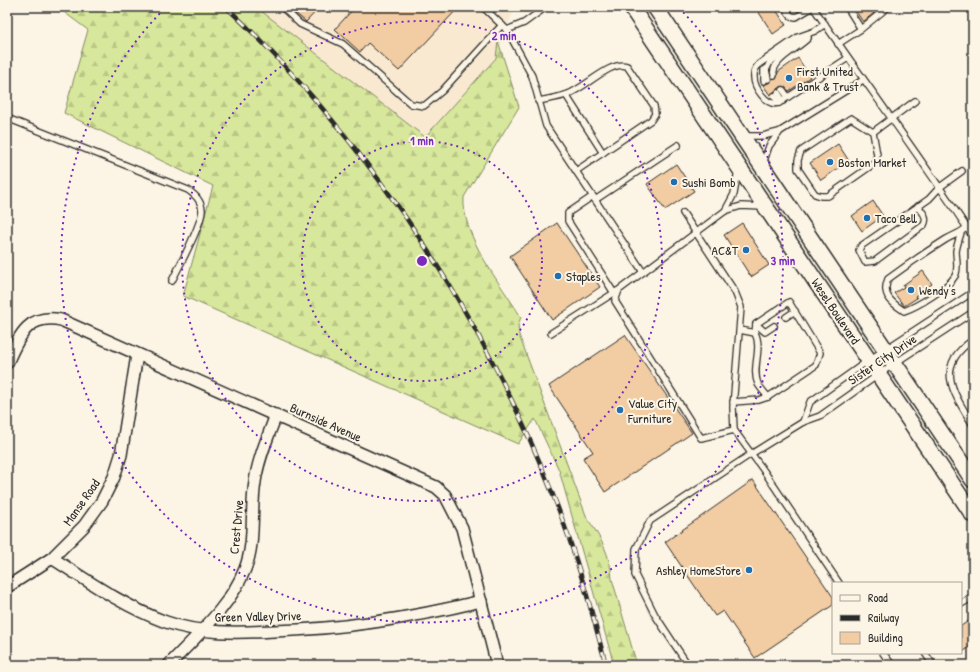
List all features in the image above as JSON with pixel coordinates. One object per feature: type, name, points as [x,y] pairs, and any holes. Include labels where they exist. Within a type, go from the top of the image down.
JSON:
[{"type":"main road","name":"Wesel Boulevard","points":[[631,7],[768,208],[973,515]]},
{"type":"main road","name":"Wesel Boulevard","points":[[655,7],[973,480]]},
{"type":"street","name":"Burnside Avenue","points":[[7,363],[18,340],[28,326],[37,320],[49,318],[61,320],[421,480],[445,495],[462,528],[497,665]]},
{"type":"street","name":"Manse Road","points":[[7,587],[52,558],[84,526],[102,501],[114,477],[126,432],[137,355]]},
{"type":"street","name":"Crest Drive","points":[[169,665],[222,607],[244,571],[250,554],[255,481],[259,461],[276,415]]},
{"type":"street","name":"Green Valley Drive","points":[[52,558],[112,596],[139,610],[166,622],[201,630],[239,633],[346,627],[435,612],[481,601]]},
{"type":"lane","points":[[282,7],[300,24],[342,44],[411,104],[424,106],[442,91],[502,25]]},
{"type":"lane","points":[[483,7],[508,30],[532,76],[546,126],[643,272]]},
{"type":"lane","points":[[508,30],[524,23],[546,7]]},
{"type":"lane","points":[[784,7],[791,16],[796,17],[813,7],[863,80],[892,117],[973,237]]},
{"type":"lane","points":[[847,7],[855,14],[861,29]]},
{"type":"lane","points":[[838,44],[861,29],[888,7]]},
{"type":"lane","points":[[766,80],[766,70],[770,62],[825,24]]},
{"type":"lane","points":[[774,75],[773,68],[776,63],[802,44],[815,31]]},
{"type":"lane","points":[[815,31],[798,37],[759,64],[756,68],[754,73],[754,82],[767,101],[773,104],[783,100],[848,58]]},
{"type":"lane","points":[[538,101],[566,95],[579,90],[614,65],[622,64],[627,66],[654,106],[654,114],[651,120],[576,171]]},
{"type":"lane","points":[[741,136],[763,136],[779,132],[863,80]]},
{"type":"lane","points":[[783,100],[778,93],[783,100]]},
{"type":"lane","points":[[566,95],[603,153]]},
{"type":"lane","points":[[873,132],[915,101]]},
{"type":"lane","points":[[7,118],[188,190],[196,196],[201,204],[201,218],[172,281]]},
{"type":"lane","points":[[851,118],[873,132],[877,155],[875,162],[828,196],[815,194],[798,169],[798,160],[801,151],[851,118]]},
{"type":"lane","points":[[762,166],[769,146],[779,132]]},
{"type":"lane","points":[[678,145],[568,213],[568,221],[616,291],[615,301],[618,309],[701,438],[734,430]]},
{"type":"lane","points":[[725,211],[734,194],[738,166]]},
{"type":"lane","points":[[918,206],[925,216],[926,221],[924,225],[875,261],[865,262],[860,255],[859,250],[861,246],[918,206],[929,199],[940,187],[962,171]]},
{"type":"lane","points":[[551,333],[616,291],[725,211],[741,206],[768,208]]},
{"type":"lane","points":[[683,213],[738,298],[741,307],[733,402],[734,430],[838,582]]},
{"type":"lane","points":[[961,233],[956,250],[957,265],[955,276],[943,287],[914,308],[904,311],[894,304],[886,294],[885,287],[888,279],[950,237],[961,233],[967,227]]},
{"type":"lane","name":"Sister City Drive","points":[[803,422],[810,402],[885,349],[973,292]]},
{"type":"lane","points":[[733,402],[759,400],[768,397],[816,365],[820,353],[789,302],[756,324],[755,333],[758,346],[756,377],[759,385],[768,397]]},
{"type":"lane","points":[[786,317],[794,311]]},
{"type":"lane","name":"Sister City Drive","points":[[688,665],[684,656],[655,616],[635,575],[636,549],[650,521],[751,454],[803,422],[820,416],[878,374],[973,312]]},
{"type":"lane","points":[[756,324],[765,332],[774,326]]},
{"type":"lane","points":[[740,330],[755,333]]},
{"type":"lane","points":[[973,340],[964,346],[956,357],[951,365],[950,375],[953,393],[973,425]]},
{"type":"lane","points":[[962,603],[970,597],[973,597]]},
{"type":"lane","points":[[886,654],[892,665]]},
{"type":"lane","points":[[926,654],[933,665]]},
{"type":"shaded area","points":[[256,7],[515,7],[496,58],[425,137]]},
{"type":"green space","points":[[57,7],[256,7],[425,137],[496,58],[498,41],[519,107],[464,197],[465,212],[475,243],[493,275],[521,317],[518,325],[519,335],[587,518],[600,539],[610,562],[612,579],[637,665],[614,665],[559,470],[535,419],[518,444],[183,296],[213,186],[64,113],[88,30]]},
{"type":"building","points":[[288,7],[320,7],[306,22]]},
{"type":"building","points":[[355,7],[459,7],[399,71],[368,43],[360,52],[335,29]]},
{"type":"building","points":[[764,7],[774,7],[786,25],[773,34],[758,11]]},
{"type":"building","points":[[853,7],[870,7],[874,13],[863,22]]},
{"type":"building","name":"First United Bank & Trust","points":[[798,58],[810,77],[789,91],[782,86],[770,95],[763,85],[771,82],[772,79],[776,78],[778,72]]},
{"type":"building","name":"Boston Market","points":[[838,144],[849,161],[821,180],[810,163]]},
{"type":"building","points":[[676,164],[694,191],[665,210],[647,184]]},
{"type":"building","name":"Taco Bell","points":[[873,201],[883,216],[862,231],[852,216]]},
{"type":"building","name":"Staples","points":[[557,223],[600,287],[552,320],[510,256]]},
{"type":"building","name":"AC&T","points":[[742,223],[769,265],[751,277],[724,235]]},
{"type":"building","name":"Wendy's","points":[[923,271],[932,284],[915,296],[917,298],[904,306],[894,293],[904,287],[903,285]]},
{"type":"building","name":"Value City Furniture","points":[[625,335],[692,433],[605,492],[583,458],[593,452],[549,386]]},
{"type":"building","name":"Ashley HomeStore","points":[[753,480],[832,596],[832,606],[755,658],[723,611],[715,616],[665,542]]},
{"type":"building","points":[[973,618],[973,645],[962,652],[962,625]]},
{"type":"railway","points":[[226,7],[250,29],[284,65],[354,147],[421,240],[452,289],[507,390],[553,495],[575,558],[606,665]]},
{"type":"place","name":"First United Bank & Trust","points":[[789,78]]},
{"type":"place","name":"Boston Market","points":[[830,162]]},
{"type":"place","name":"Sushi Bomb","points":[[674,182]]},
{"type":"place","name":"Taco Bell","points":[[867,218]]},
{"type":"place","name":"AC&T","points":[[746,250]]},
{"type":"place","name":"Staples","points":[[558,276]]},
{"type":"place","name":"Wendy's","points":[[911,290]]},
{"type":"place","name":"Value City Furniture","points":[[620,410]]},
{"type":"place","name":"Ashley HomeStore","points":[[749,570]]}]
